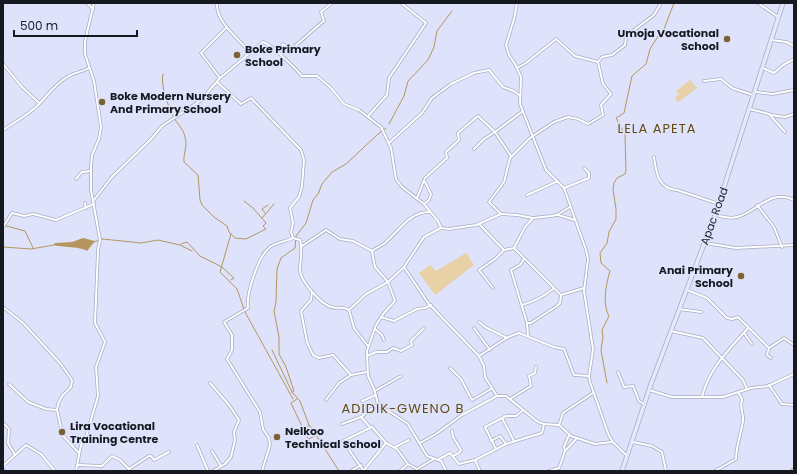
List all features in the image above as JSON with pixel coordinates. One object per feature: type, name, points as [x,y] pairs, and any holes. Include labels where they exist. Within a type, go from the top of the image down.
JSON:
[{"type":"main road","name":"Apac Road","points":[[622,471],[626,455],[649,390],[719,204],[783,3]]},
{"type":"main road","points":[[3,467],[6,471]]},
{"type":"street","points":[[87,3],[93,9]]},
{"type":"street","points":[[76,471],[81,445],[87,434],[98,396],[96,367],[105,342],[95,323],[98,250],[100,240],[91,190],[92,156],[101,133],[97,93],[85,58],[85,46],[94,3]]},
{"type":"street","points":[[217,3],[218,16],[249,53]]},
{"type":"street","points":[[275,51],[283,44],[291,49],[295,48],[306,35],[324,21],[321,12],[332,3]]},
{"type":"street","points":[[368,116],[387,95],[390,78],[426,23],[401,3]]},
{"type":"street","points":[[517,3],[514,19],[506,43],[509,55],[517,68],[521,79],[520,96],[523,111],[532,137],[546,170],[564,188],[588,259],[584,288],[588,305],[590,339],[593,349],[589,376],[593,393],[613,442],[626,455]]},
{"type":"street","points":[[500,214],[488,202],[504,182],[508,162],[511,156],[532,137],[554,122],[564,118],[573,118],[588,124],[603,115],[601,105],[610,94],[603,85],[598,62],[602,56],[612,55],[626,45],[626,36],[656,13],[661,3]]},
{"type":"street","points":[[758,3],[779,18]]},
{"type":"street","points":[[220,78],[201,53],[227,27]]},
{"type":"street","points":[[517,68],[526,63],[556,39],[575,56],[598,62]]},
{"type":"street","points":[[772,40],[786,42],[794,46]]},
{"type":"street","points":[[94,200],[111,178],[151,139],[162,126],[200,101],[220,78],[263,42],[296,68],[302,76],[317,76],[331,88],[344,104],[368,116],[382,126],[389,143],[396,179],[402,187],[424,204],[438,221],[441,228]]},
{"type":"street","points":[[763,68],[774,73],[783,65],[794,60]]},
{"type":"street","points":[[3,64],[22,87],[39,103]]},
{"type":"street","points":[[3,130],[39,103],[51,89],[66,77],[89,68]]},
{"type":"street","points":[[389,143],[422,113],[434,96],[454,82],[474,73],[489,70],[503,88],[514,91],[520,96]]},
{"type":"street","points":[[704,81],[721,79],[732,88],[755,94],[773,94],[794,90]]},
{"type":"street","points":[[216,82],[241,104],[251,98],[303,152],[304,160],[302,186],[299,197],[290,207],[293,223],[291,232],[293,238]]},
{"type":"street","points":[[750,109],[771,116],[785,117],[794,114]]},
{"type":"street","points":[[474,149],[484,138],[495,132],[523,111]]},
{"type":"street","points":[[418,198],[419,192],[426,178],[448,158],[446,152],[459,140],[458,133],[478,116],[495,132],[511,156]]},
{"type":"street","points":[[771,116],[785,132]]},
{"type":"street","points":[[654,157],[656,172],[663,186],[671,190],[677,190],[719,204]]},
{"type":"street","points":[[564,188],[589,178],[590,173],[584,168]]},
{"type":"street","points":[[76,179],[82,172],[91,171]]},
{"type":"street","points":[[527,195],[558,181]]},
{"type":"street","points":[[424,204],[431,194],[425,182]]},
{"type":"street","points":[[715,215],[728,218],[738,217],[757,205],[784,196],[794,200]]},
{"type":"street","points":[[85,203],[86,208]]},
{"type":"street","points":[[3,226],[7,218],[13,213],[24,216],[36,214],[56,220],[94,204]]},
{"type":"street","points":[[757,205],[774,225],[782,247]]},
{"type":"street","points":[[557,215],[570,207]]},
{"type":"street","points":[[372,251],[384,243],[410,219],[421,213],[430,212]]},
{"type":"street","points":[[349,310],[366,294],[388,282],[404,268],[424,237],[441,228],[452,229],[478,224],[500,214],[533,218],[557,215],[575,220]]},
{"type":"street","points":[[514,248],[525,227],[533,218]]},
{"type":"street","points":[[478,224],[504,250]]},
{"type":"street","points":[[302,246],[326,230],[340,239],[352,241],[372,251]]},
{"type":"street","points":[[262,471],[270,440],[263,430],[260,412],[227,359],[232,350],[232,335],[224,322],[248,308],[247,298],[250,286],[266,250],[276,244],[293,238],[300,240],[302,246],[300,253],[300,272],[305,283],[327,305],[349,310]]},
{"type":"street","points":[[705,243],[736,248],[782,247],[794,245]]},
{"type":"street","points":[[493,288],[479,270],[495,259],[504,250],[514,248]]},
{"type":"street","points":[[514,248],[553,289],[561,295]]},
{"type":"street","points":[[372,251],[375,267],[388,282],[395,301],[381,318],[368,346],[368,372],[378,404],[408,424],[427,456],[434,459],[439,459],[449,454],[454,456],[458,463],[461,464],[475,460],[506,444],[542,433],[544,424]]},
{"type":"street","points":[[524,259],[520,264],[511,270],[527,324],[528,335]]},
{"type":"street","points":[[404,268],[431,305],[479,356],[484,366],[484,375],[497,396]]},
{"type":"street","points":[[561,295],[584,288]]},
{"type":"street","points":[[522,305],[529,304],[539,298],[544,297],[553,289]]},
{"type":"street","points":[[312,290],[311,300],[301,311],[306,329],[305,336],[312,353],[317,357],[333,355],[351,375]]},
{"type":"street","points":[[687,290],[707,298],[728,318],[732,319],[738,317],[769,348]]},
{"type":"street","points":[[527,324],[531,323],[557,306],[561,295]]},
{"type":"street","points":[[381,318],[394,321],[417,309],[425,308],[431,305]]},
{"type":"street","points":[[3,307],[27,327],[60,363],[72,380],[72,387],[62,396],[57,410],[64,436],[80,453]]},
{"type":"street","points":[[679,309],[701,312]]},
{"type":"street","points":[[349,310],[354,328],[368,346]]},
{"type":"street","points":[[479,322],[484,327],[507,338]]},
{"type":"street","points":[[367,356],[376,352],[388,352],[393,348],[401,352],[412,345],[412,341],[424,328]]},
{"type":"street","points":[[474,328],[490,350]]},
{"type":"street","points":[[702,397],[706,380],[721,357],[748,328]]},
{"type":"street","points":[[375,329],[382,335],[384,340]]},
{"type":"street","points":[[671,331],[702,338],[743,380],[747,388]]},
{"type":"street","points":[[479,356],[507,338],[519,333],[528,335],[554,347],[564,349],[573,375],[589,376]]},
{"type":"street","points":[[744,333],[752,344]]},
{"type":"street","points":[[771,358],[767,355],[769,348],[784,338],[794,345]]},
{"type":"street","points":[[510,399],[531,386],[529,376],[535,373],[536,367]]},
{"type":"street","points":[[450,368],[461,379],[472,400],[491,388]]},
{"type":"street","points":[[326,400],[339,383],[351,375],[355,373],[368,372]]},
{"type":"street","points":[[618,372],[624,387],[633,386],[639,401],[644,404]]},
{"type":"street","points":[[649,390],[672,397],[726,396],[747,388],[769,385],[794,374]]},
{"type":"street","points":[[375,391],[401,376]]},
{"type":"street","points":[[210,383],[229,405],[239,420],[234,432],[235,440],[231,457],[213,471]]},
{"type":"street","points":[[9,384],[28,402],[46,409],[57,410]]},
{"type":"street","points":[[769,385],[782,404],[794,405]]},
{"type":"street","points":[[715,471],[736,460],[736,447],[743,419],[739,408],[742,400],[738,392]]},
{"type":"street","points":[[559,425],[563,413],[593,393]]},
{"type":"street","points":[[362,400],[376,396]]},
{"type":"street","points":[[420,443],[435,435],[463,414],[497,396],[505,396],[544,424],[559,425],[569,434],[577,438],[594,444],[613,442]]},
{"type":"street","points":[[342,424],[361,417],[378,404]]},
{"type":"street","points":[[496,449],[484,427],[508,415],[516,416],[523,410]]},
{"type":"street","points":[[361,417],[386,443],[395,447],[408,464],[417,469],[434,459]]},
{"type":"street","points":[[502,418],[514,441]]},
{"type":"street","points":[[3,423],[9,429],[8,443],[15,455]]},
{"type":"street","points":[[370,427],[343,442],[363,471],[386,443]]},
{"type":"street","points":[[452,431],[452,435],[461,450],[454,456]]},
{"type":"street","points":[[549,471],[559,468],[569,434]]},
{"type":"street","points":[[491,441],[500,436],[506,444]]},
{"type":"street","points":[[565,451],[577,438]]},
{"type":"street","points":[[395,447],[409,440]]},
{"type":"street","points":[[631,441],[652,446],[662,452],[666,471]]},
{"type":"street","points":[[3,467],[28,445],[41,454],[55,471]]},
{"type":"street","points":[[197,445],[208,471]]},
{"type":"street","points":[[212,451],[221,466]]},
{"type":"street","points":[[78,465],[102,466],[112,456],[120,460],[130,470],[149,456],[151,456],[154,460],[169,452]]},
{"type":"street","points":[[439,459],[443,463],[446,471]]},
{"type":"street","points":[[475,460],[480,471]]},
{"type":"street","points":[[400,471],[408,464]]},
{"type":"street","points":[[351,471],[360,465]]},
{"type":"shaded area","points":[[690,80],[697,88],[678,102],[675,98],[679,94],[676,91]]},
{"type":"shaded area","points":[[83,238],[95,241],[87,251],[53,245],[55,243],[72,242]]},
{"type":"shaded area","points":[[466,253],[474,265],[435,295],[419,273],[430,265],[436,271]]},
{"type":"waterway","points":[[607,383],[601,350],[603,337],[602,330],[609,316],[605,300],[610,271],[601,263],[600,253],[607,243],[609,232],[616,219],[613,189],[614,183],[617,178],[625,174],[626,170],[625,135],[616,118],[624,113],[632,76],[646,64],[650,49],[664,29],[674,3]]},
{"type":"waterway","points":[[389,124],[404,96],[408,81],[428,60],[434,47],[437,31],[452,11]]},
{"type":"waterway","points":[[163,74],[162,78],[167,101],[173,116],[183,131],[185,137],[186,144],[184,162],[198,175],[200,200],[202,205],[214,217],[227,226],[229,232],[235,238],[246,239],[266,229],[263,226],[266,223],[253,208],[244,201]]},
{"type":"waterway","points":[[292,392],[294,391],[286,367],[279,354],[279,337],[274,311],[276,302],[277,269],[281,258],[295,248],[296,236],[306,223],[313,200],[318,194],[322,184],[332,172],[346,164],[386,128]]},
{"type":"waterway","points":[[262,218],[274,204]]},
{"type":"waterway","points":[[265,213],[262,209],[268,205]]},
{"type":"waterway","points":[[3,225],[25,231],[33,248]]},
{"type":"waterway","points":[[231,234],[220,272],[237,289],[245,312],[293,399]]},
{"type":"waterway","points":[[94,242],[103,239],[141,243],[158,240],[180,245],[192,251]]},
{"type":"waterway","points":[[181,244],[187,242],[200,256],[222,267],[234,278],[231,280]]},
{"type":"waterway","points":[[3,247],[31,249],[54,245]]},
{"type":"waterway","points":[[272,350],[292,392],[300,401],[309,425]]},
{"type":"waterway","points":[[297,399],[291,403],[307,437],[309,439],[316,435],[339,471]]},
{"type":"waterway","points":[[303,429],[309,425],[316,434]]},
{"type":"waterway","points":[[789,471],[794,467]]},
{"type":"place","name":"Umoja Vocational School","points":[[727,39]]},
{"type":"place","name":"Boke Primary School","points":[[237,55]]},
{"type":"place","name":"Boke Modern Nursery And Primary School","points":[[102,102]]},
{"type":"place","name":"Anai Primary School","points":[[741,276]]},
{"type":"place","name":"Lira Vocational Training Centre","points":[[62,432]]},
{"type":"place","name":"Nelkoo Technical School","points":[[277,437]]},
{"type":"district","name":"LELA APETA","points":[[657,128]]},
{"type":"district","name":"ADIDIK-GWENO B","points":[[403,408]]}]
